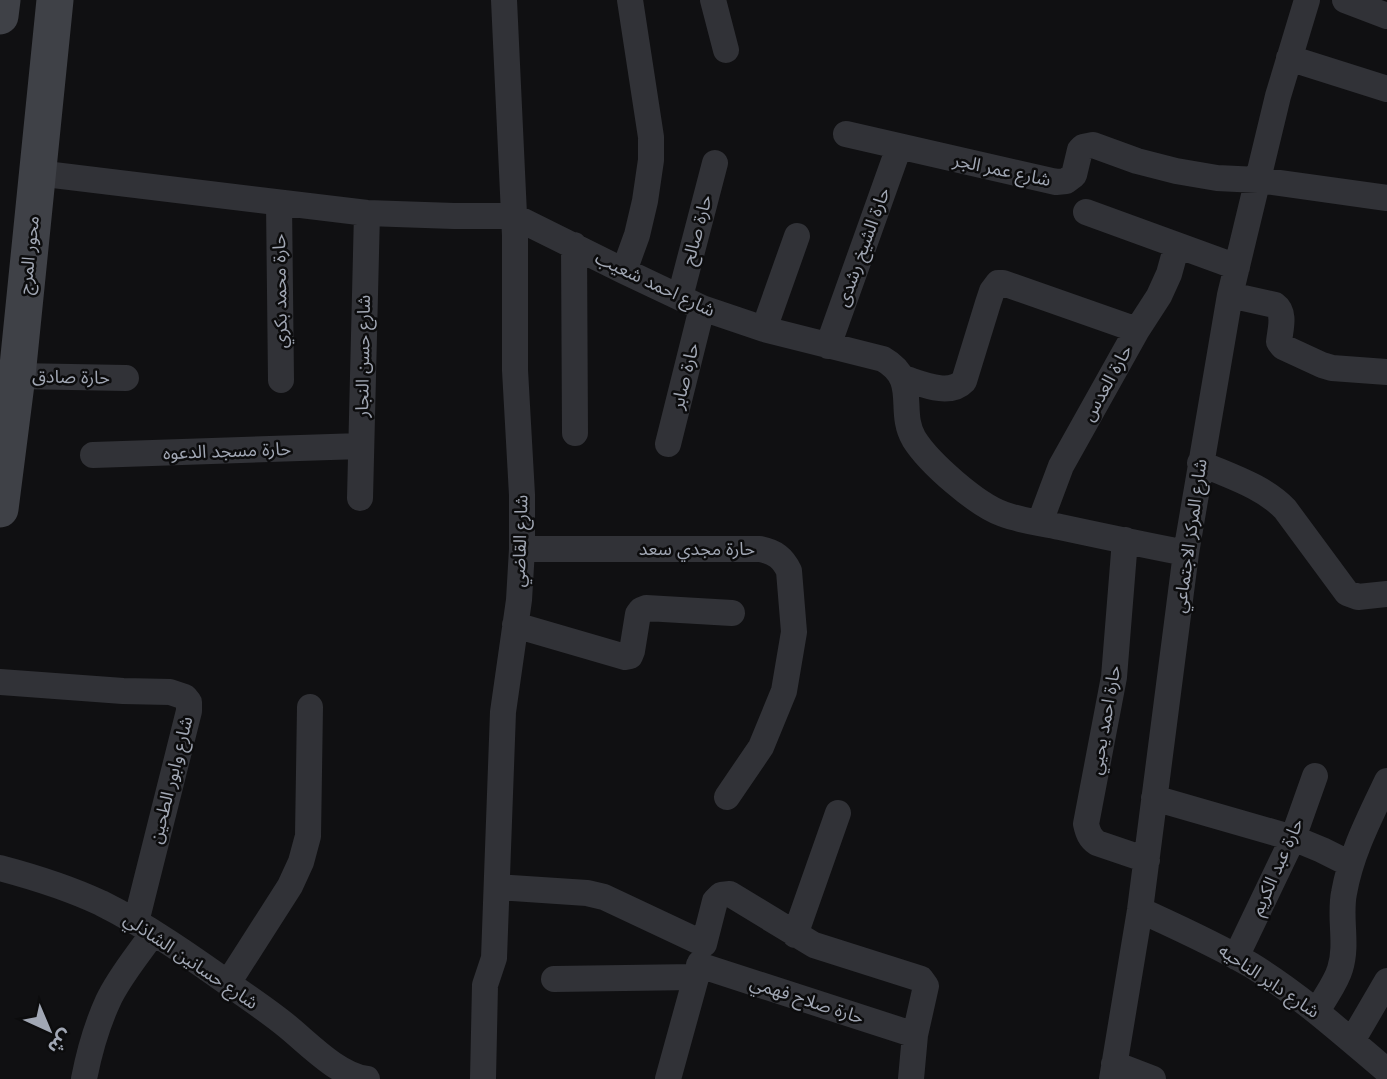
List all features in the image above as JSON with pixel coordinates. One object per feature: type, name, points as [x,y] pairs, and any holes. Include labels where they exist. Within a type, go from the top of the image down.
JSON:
[{"type":"main road","points":[[0,16],[2,0]]},
{"type":"main road","name":"محور المرج","points":[[0,509],[17,376],[55,0]]},
{"type":"street","name":"شارع القاضي","points":[[483,1079],[485,985],[494,958],[503,712],[519,600],[522,549],[522,495],[515,370],[515,236],[503,0]]},
{"type":"street","points":[[624,271],[642,212],[651,160],[651,137],[630,0]]},
{"type":"street","points":[[713,0],[726,50]]},
{"type":"street","name":"شارع المركز الاجتماعي","points":[[1113,1072],[1140,910],[1186,553],[1230,295],[1278,96],[1307,0]]},
{"type":"street","points":[[1345,0],[1387,16]]},
{"type":"street","points":[[1289,58],[1387,89]]},
{"type":"street","name":"شارع عمر الجر","points":[[846,134],[1062,182],[1074,175],[1080,150],[1088,145],[1176,171],[1217,178],[1258,180]]},
{"type":"street","name":"حارة الشيخ رشدى","points":[[828,346],[899,147]]},
{"type":"street","name":"حارة صالح","points":[[691,302],[715,163]]},
{"type":"street","name":"شارع احمد شعيب","points":[[37,173],[367,214],[513,216],[691,302],[764,328],[883,359],[893,365],[902,378]]},
{"type":"street","points":[[1258,180],[1387,198]]},
{"type":"street","name":"حارة محمد بكري","points":[[279,203],[281,380]]},
{"type":"street","points":[[1086,212],[1237,267]]},
{"type":"street","name":"شارع حسن النجار","points":[[360,498],[367,214]]},
{"type":"street","points":[[764,328],[797,236]]},
{"type":"street","name":"حارة العدس","points":[[1040,522],[1061,466],[1159,296],[1169,274],[1177,245]]},
{"type":"street","points":[[574,246],[575,433]]},
{"type":"street","points":[[1137,330],[1003,283],[998,284],[992,291],[964,382],[960,386],[946,389],[902,378],[906,392],[908,424],[914,438],[969,496],[1002,514],[1186,553]]},
{"type":"street","points":[[1230,295],[1280,307],[1282,312],[1279,342],[1283,347],[1332,368],[1387,372]]},
{"type":"street","name":"حارة صابر","points":[[668,444],[691,302]]},
{"type":"street","name":"حارة صادق","points":[[17,376],[126,378]]},
{"type":"street","name":"حارة مسجد الدعوه","points":[[93,455],[361,446]]},
{"type":"street","points":[[1200,463],[1276,499],[1347,593],[1358,597],[1387,594]]},
{"type":"street","name":"حارة احمد يحيي","points":[[1125,540],[1114,677],[1086,824],[1091,839],[1097,843],[1147,860]]},
{"type":"street","name":"حارة مجدي سعد","points":[[522,549],[760,549],[778,555],[785,563],[789,572],[794,632],[784,691],[761,747],[727,797]]},
{"type":"street","points":[[515,625],[625,657],[630,656],[632,651],[641,610],[646,608],[732,613]]},
{"type":"street","name":"شارع وابور الطحين","points":[[0,682],[170,692],[185,697],[189,702],[145,928]]},
{"type":"street","points":[[228,983],[290,886],[301,862],[308,836],[310,707]]},
{"type":"street","name":"حارة عبد الكريم","points":[[1236,957],[1293,838],[1315,776]]},
{"type":"street","points":[[1317,1012],[1340,971],[1343,954],[1343,895],[1350,864],[1387,781]]},
{"type":"street","points":[[1154,798],[1293,838],[1350,864]]},
{"type":"street","points":[[795,935],[838,813]]},
{"type":"street","name":"شارع حسانين الشاذلي","points":[[0,868],[30,876],[87,898],[145,928],[228,983],[334,1065],[367,1079]]},
{"type":"street","points":[[497,887],[587,893],[604,897],[699,962]]},
{"type":"street","points":[[668,1079],[715,901],[725,894],[734,896],[814,945],[923,980],[926,986],[915,1035],[911,1079]]},
{"type":"street","name":"شارع داير الناحيه","points":[[1140,910],[1215,945],[1290,991],[1352,1041],[1381,1072]]},
{"type":"street","points":[[85,1079],[88,1061],[108,1000],[145,928]]},
{"type":"street","points":[[554,979],[699,962]]},
{"type":"street","name":"حارة صلاح فهمي","points":[[699,962],[915,1035]]},
{"type":"street","points":[[1352,1041],[1387,981]]},
{"type":"street","points":[[1113,1072],[1153,1079]]}]
